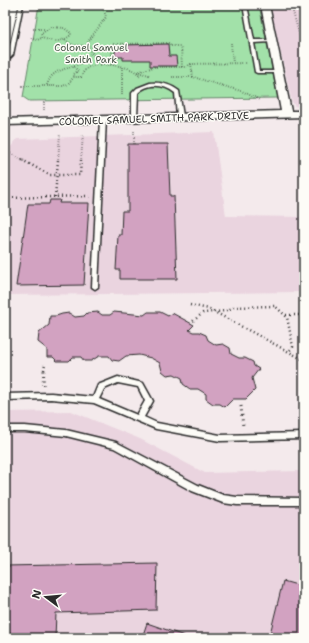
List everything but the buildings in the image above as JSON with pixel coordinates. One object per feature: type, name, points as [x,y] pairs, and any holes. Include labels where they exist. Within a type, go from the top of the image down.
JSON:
[{"type":"main road","points":[[6,50],[16,5]]},
{"type":"street","points":[[265,5],[287,115]]},
{"type":"street","name":"COLONEL SAMUEL SMITH PARK DRIVE","points":[[5,122],[180,116],[304,114]]},
{"type":"lane","points":[[245,5],[257,72],[279,72]]},
{"type":"lane","points":[[251,42],[272,41]]},
{"type":"lane","points":[[134,118],[134,96],[137,90],[146,86],[164,85],[174,89],[178,96],[180,116]]},
{"type":"lane","points":[[95,287],[103,119]]},
{"type":"lane","points":[[95,400],[101,387],[118,380],[140,385],[149,401],[139,419]]},
{"type":"lane","points":[[5,397],[42,396],[95,400],[156,426],[220,438],[304,436]]},
{"type":"lane","points":[[5,429],[25,429],[66,433],[116,445],[195,488],[223,499],[237,501],[303,502]]},
{"type":"path","points":[[96,5],[104,10],[106,17],[88,42],[87,47],[90,54],[98,58],[102,65]]},
{"type":"path","points":[[291,5],[304,51]]},
{"type":"path","points":[[31,38],[37,40],[42,38],[55,42],[65,40],[71,35],[69,30],[66,28],[33,28]]},
{"type":"path","points":[[42,38],[40,34],[46,29]]},
{"type":"path","points":[[300,37],[304,36]]},
{"type":"path","points":[[65,40],[73,45],[112,48]]},
{"type":"path","points":[[112,65],[112,44],[170,43],[171,46],[181,46],[182,67]]},
{"type":"path","points":[[231,43],[233,63]]},
{"type":"path","points":[[47,85],[48,78],[53,72],[74,67],[88,60],[90,54]]},
{"type":"path","points":[[174,68],[182,68],[191,64],[255,63]]},
{"type":"path","points":[[191,64],[193,77],[202,81],[242,91],[260,100]]},
{"type":"path","points":[[74,77],[81,77],[86,69],[92,66],[112,65],[137,72],[146,86]]},
{"type":"path","points":[[22,86],[63,86],[68,84],[74,77],[74,74],[78,71],[74,67]]},
{"type":"path","points":[[122,67],[122,102]]},
{"type":"path","points":[[161,67],[182,67]]},
{"type":"path","points":[[134,132],[134,144]]},
{"type":"path","points":[[54,197],[60,134]]},
{"type":"path","points":[[6,151],[50,175],[80,175],[83,134]]},
{"type":"path","points":[[5,198],[94,196]]},
{"type":"path","points":[[190,305],[215,312],[304,360]]},
{"type":"path","points":[[193,321],[203,313],[226,311],[234,307],[275,306],[286,315],[293,347],[288,352]]},
{"type":"path","points":[[286,315],[304,315]]},
{"type":"path","points":[[42,396],[45,364]]},
{"type":"path","points":[[241,406],[244,437]]},
{"type":"shaded area","points":[[270,5],[304,5],[304,108],[295,106],[292,102]]},
{"type":"shaded area","points":[[214,132],[226,216],[304,217],[304,292],[5,295],[5,176],[10,148],[17,139]]},
{"type":"shaded area","points":[[71,411],[140,439],[205,473],[304,471],[304,638],[5,638],[5,412]]},
{"type":"green space","name":"Colonel Samuel Smith Park","points":[[39,5],[259,5],[278,98],[29,101],[23,97]]},
{"type":"tram line","points":[[5,65],[19,5]]}]
